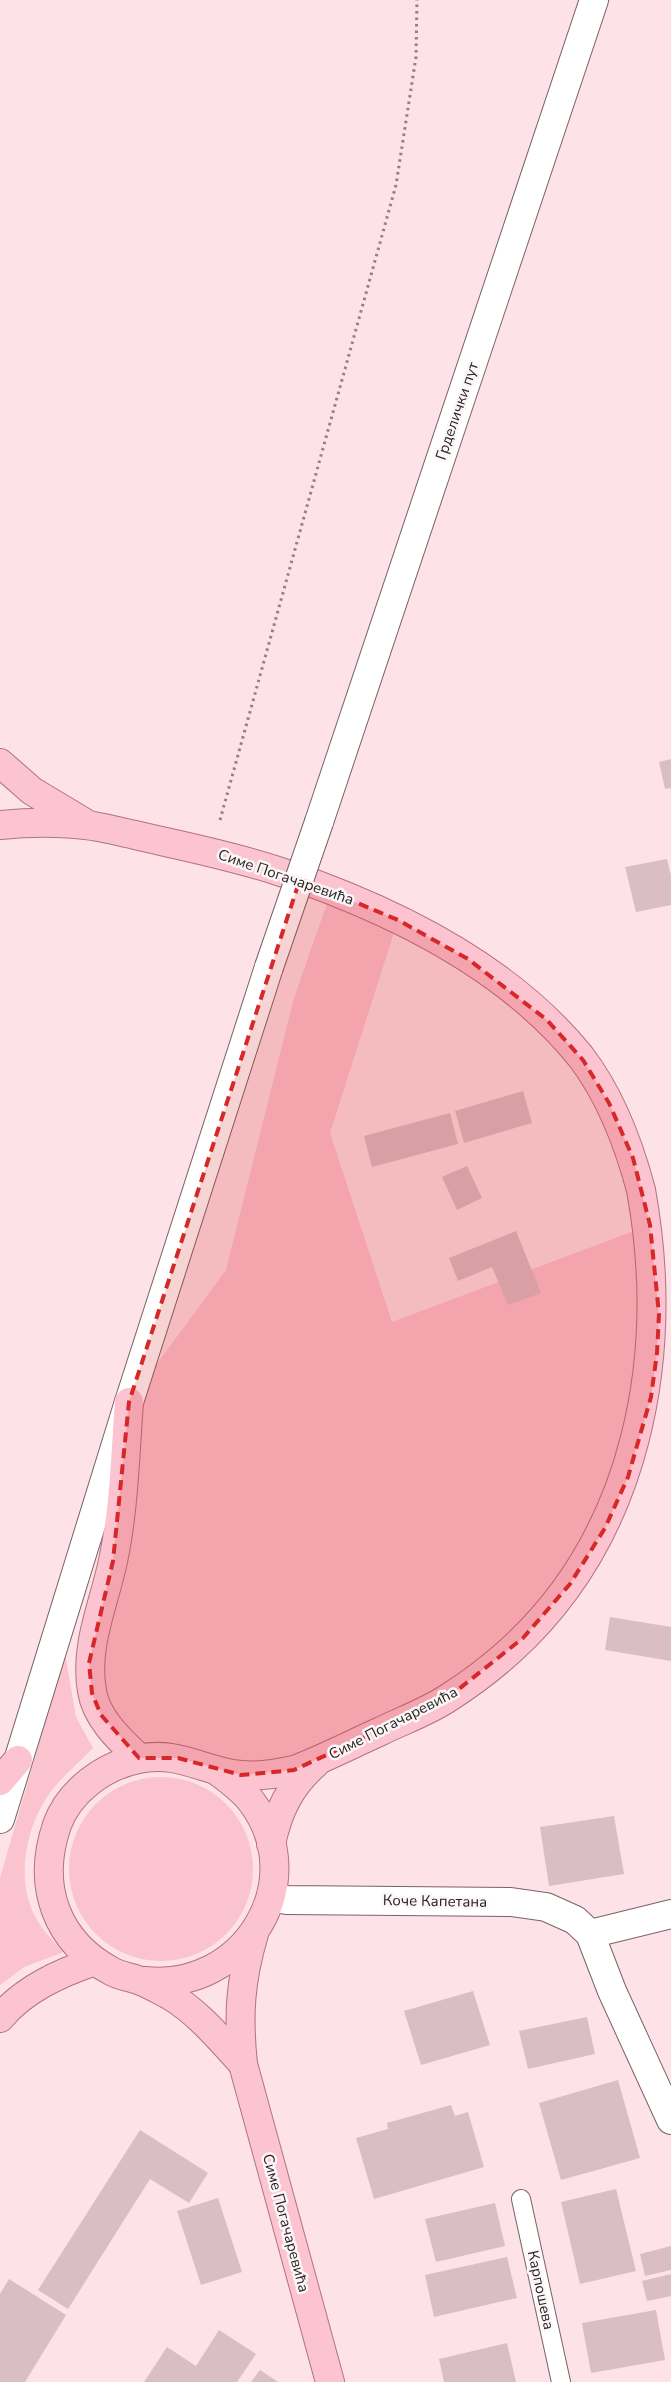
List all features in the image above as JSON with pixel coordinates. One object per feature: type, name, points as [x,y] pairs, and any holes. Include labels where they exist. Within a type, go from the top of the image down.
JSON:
[{"type":"main road","name":"Грделички пут","points":[[0,1819],[129,1402],[269,967],[594,0]]},
{"type":"main road","points":[[0,763],[32,791],[90,826]]},
{"type":"main road","points":[[0,825],[20,823],[90,826]]},
{"type":"main road","name":"Симе Погачаревића","points":[[90,826],[250,862],[332,889],[398,920],[468,959],[510,989],[547,1020],[583,1060],[609,1103],[633,1158],[656,1256],[659,1314],[657,1353],[651,1397],[628,1477],[605,1528],[570,1584],[523,1638],[468,1684],[445,1700],[294,1770],[267,1775],[241,1775],[214,1770],[178,1758],[138,1758],[114,1767],[92,1780],[73,1798],[58,1821],[50,1846],[49,1880],[51,1897],[60,1922],[76,1943],[95,1961],[116,1973],[139,1980],[169,1995],[197,2015],[221,2038],[243,2064]]},
{"type":"main road","points":[[129,1402],[122,1502],[113,1561],[96,1622],[89,1663],[92,1693],[101,1715],[118,1738],[138,1758]]},
{"type":"main road","points":[[0,1781],[18,1760]]},
{"type":"main road","name":"Симе Погачаревића","points":[[271,1844],[282,1806],[292,1789],[319,1760]]},
{"type":"main road","name":"Симе Погачаревића","points":[[214,1770],[234,1784],[251,1801],[263,1821],[271,1844],[274,1870],[271,1896],[254,1934],[244,1966],[240,1998],[239,2032],[243,2064],[330,2382]]},
{"type":"main road","name":"Коче Капетана","points":[[271,1896],[287,1900],[511,1902],[553,1910],[575,1920],[590,1934],[612,1991],[671,2120]]},
{"type":"main road","points":[[590,1934],[671,1914]]},
{"type":"main road","name":"Симе Погачаревића","points":[[139,1980],[161,1982],[182,1980],[203,1974],[222,1964],[240,1951],[254,1934]]},
{"type":"main road","points":[[0,2018],[24,1996],[47,1981],[70,1969],[95,1961]]},
{"type":"lane","name":"Карпошева","points":[[522,2199],[562,2382]]},
{"type":"path","points":[[211,852],[396,185],[416,58],[417,0]]},
{"type":"highlighted area","points":[[300,879],[398,920],[468,959],[547,1020],[583,1060],[609,1103],[633,1158],[650,1225],[659,1314],[657,1353],[651,1397],[628,1477],[605,1528],[570,1584],[523,1638],[445,1700],[294,1770],[241,1775],[178,1758],[139,1758],[101,1715],[92,1693],[89,1663],[113,1561],[129,1402]]},
{"type":"shaded area","points":[[332,889],[398,920],[330,1133],[392,1322],[650,1225],[628,1477],[509,1652],[294,1770],[139,1758],[89,1663],[129,1402],[226,1270],[294,998]]},
{"type":"shaded area","points":[[65,1654],[76,1717],[93,1748],[60,1781],[44,1802],[32,1829],[25,1860],[26,1891],[30,1906],[46,1933],[64,1952],[24,1967],[0,1985],[0,1878]]},
{"type":"shaded area","points":[[152,1777],[170,1777],[196,1784],[212,1792],[226,1804],[238,1818],[246,1834],[253,1860],[253,1878],[246,1904],[238,1920],[226,1934],[212,1946],[188,1957],[170,1961],[152,1961],[134,1957],[110,1946],[84,1920],[73,1896],[69,1878],[69,1860],[73,1842],[84,1818],[110,1792],[134,1781]]},
{"type":"building","points":[[671,759],[671,788],[665,789],[659,762]]},
{"type":"building","points":[[667,859],[671,876],[671,905],[636,912],[625,867]]},
{"type":"building","points":[[523,1091],[532,1123],[464,1143],[455,1111]]},
{"type":"building","points":[[450,1113],[458,1144],[372,1167],[364,1136]]},
{"type":"building","points":[[467,1166],[482,1198],[457,1210],[442,1177]]},
{"type":"building","points":[[516,1231],[541,1293],[508,1305],[492,1267],[458,1281],[449,1258]]},
{"type":"building","points":[[610,1617],[671,1627],[671,1661],[605,1650]]},
{"type":"building","points":[[614,1816],[624,1874],[549,1886],[540,1827]]},
{"type":"building","points":[[473,1991],[490,2045],[421,2065],[404,2011]]},
{"type":"building","points":[[587,2017],[595,2054],[528,2069],[519,2031]]},
{"type":"building","points":[[618,2080],[640,2158],[561,2180],[539,2103]]},
{"type":"building","points":[[451,2105],[455,2116],[468,2112],[484,2167],[374,2199],[356,2138],[388,2129],[387,2123]]},
{"type":"building","points":[[140,2130],[208,2173],[189,2203],[150,2179],[68,2309],[38,2290]]},
{"type":"building","points":[[616,2189],[636,2271],[580,2284],[561,2202]]},
{"type":"building","points":[[218,2198],[242,2272],[201,2285],[177,2211]]},
{"type":"building","points":[[495,2203],[505,2246],[436,2262],[425,2219]]},
{"type":"building","points":[[671,2246],[671,2270],[645,2276],[640,2254]]},
{"type":"building","points":[[507,2257],[517,2298],[434,2317],[425,2275]]},
{"type":"building","points":[[671,2274],[671,2296],[647,2301],[642,2281]]},
{"type":"building","points":[[9,2279],[66,2315],[25,2382],[0,2382],[0,2294]]},
{"type":"building","points":[[656,2310],[665,2360],[591,2373],[582,2323]]},
{"type":"building","points":[[219,2330],[256,2354],[237,2382],[144,2382],[167,2347],[196,2366]]},
{"type":"building","points":[[507,2343],[516,2382],[444,2382],[439,2359]]},
{"type":"building","points":[[260,2370],[278,2382],[251,2382]]}]
